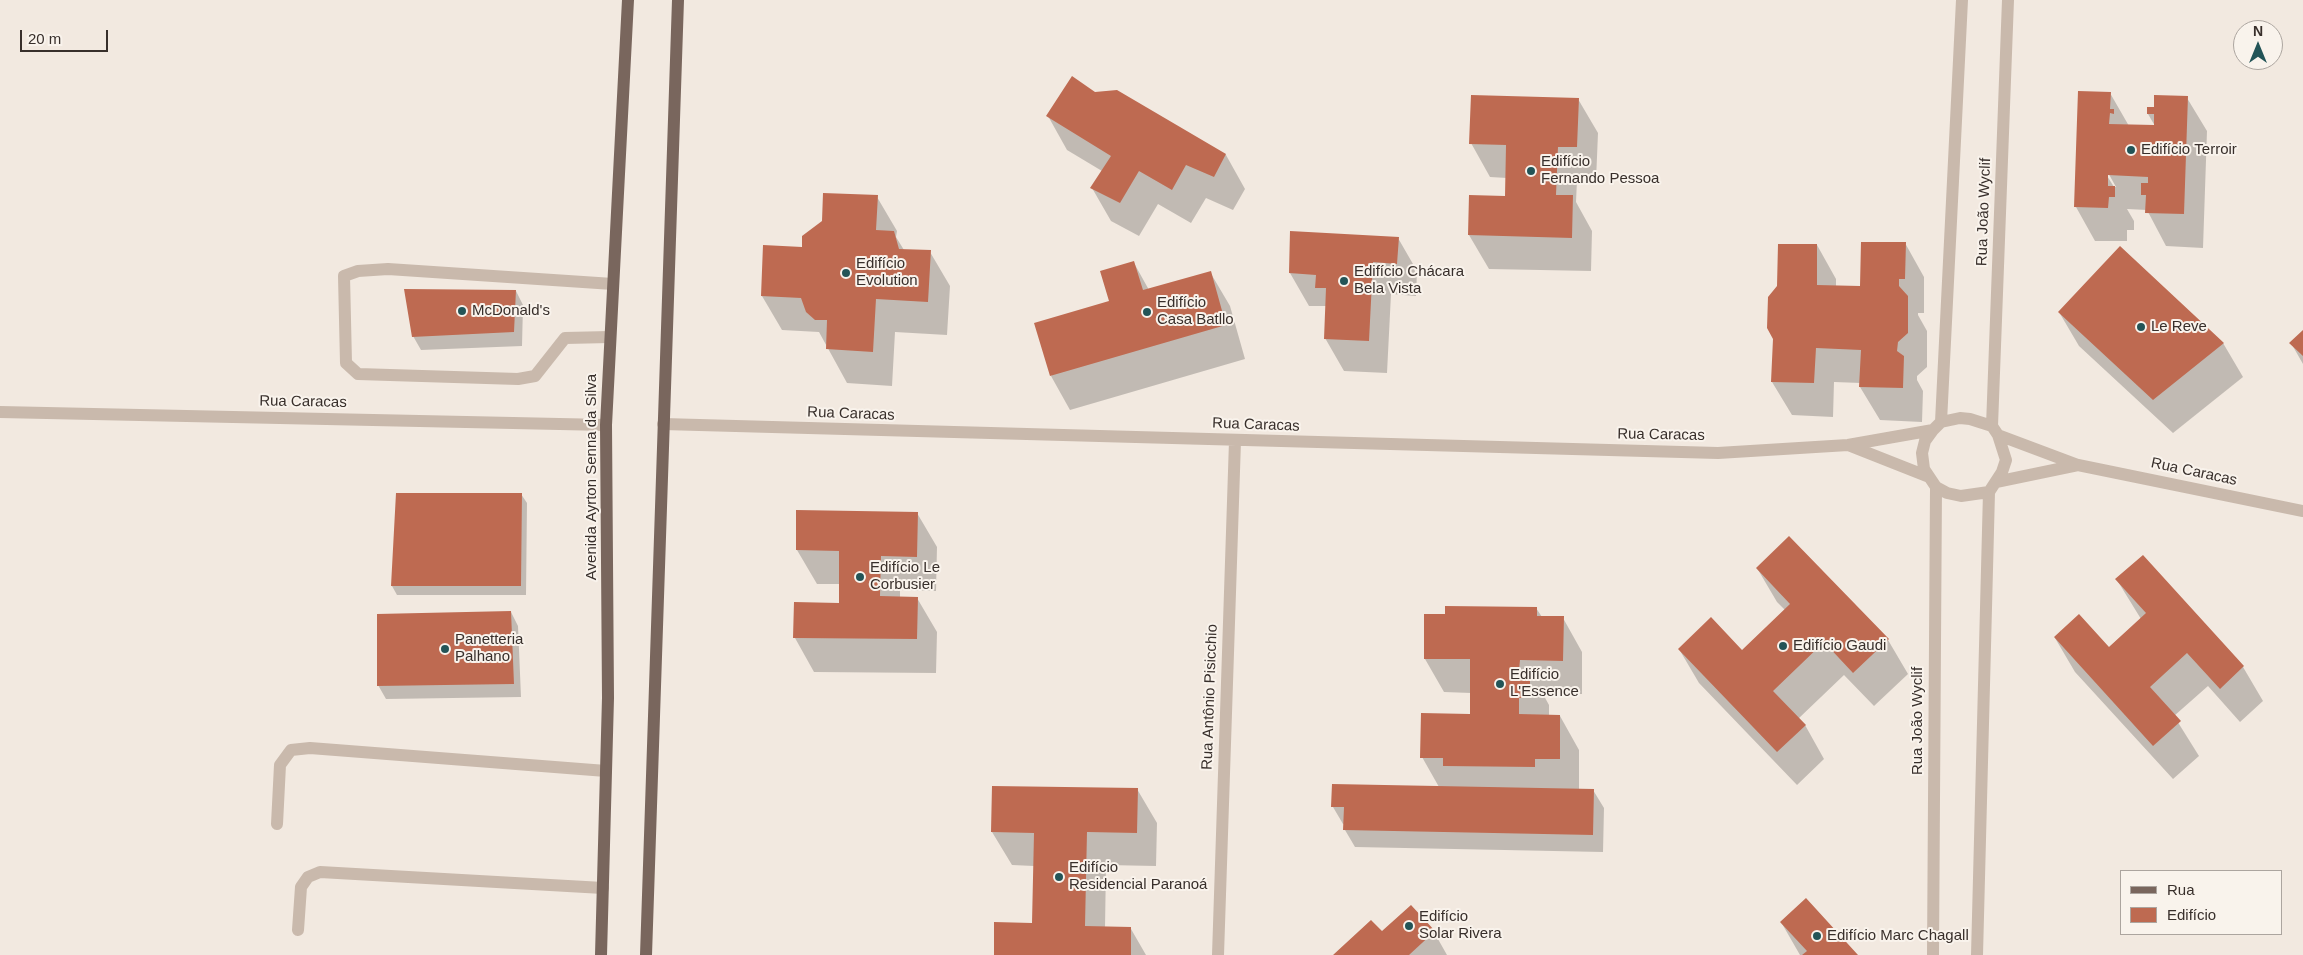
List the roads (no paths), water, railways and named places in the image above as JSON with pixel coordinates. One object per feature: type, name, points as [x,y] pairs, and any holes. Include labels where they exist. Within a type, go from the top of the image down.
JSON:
[{"type":"main road","name":"Avenida Ayrton Senna da Silva","points":[[601,955],[608,698],[606,425],[628,0]]},
{"type":"main road","points":[[646,955],[678,0]]},
{"type":"street","name":"Rua João Wyclif","points":[[1933,955],[1932,482],[1924,469],[1922,453],[1925,440],[1937,426],[1962,0]]},
{"type":"street","name":"Rua João Wyclif","points":[[1977,955],[1993,487],[2006,460],[1995,430],[2008,0]]},
{"type":"street","points":[[610,337],[565,338],[535,376],[518,379],[358,374],[346,363],[344,276],[358,271],[388,269],[613,284]]},
{"type":"street","name":"Rua Caracas","points":[[0,412],[606,425]]},
{"type":"street","name":"Rua Caracas","points":[[663,424],[1718,453],[1848,445],[1937,426],[1960,418],[1970,419],[2078,465],[2303,511]]},
{"type":"street","name":"Rua Antônio Pisicchio","points":[[1218,955],[1234,441]]},
{"type":"street","name":"Rua Caracas","points":[[1848,445],[1932,482],[1946,493],[1961,496],[2078,465]]},
{"type":"street","points":[[277,824],[280,765],[291,750],[310,748],[606,771]]},
{"type":"street","points":[[298,930],[301,887],[308,877],[320,872],[603,888]]},
{"type":"place","name":"Edifício Terroir","points":[[2131,150]]},
{"type":"place","name":"Edifício Fernando Pessoa","points":[[1531,171]]},
{"type":"place","name":"Edifício Evolution","points":[[846,273]]},
{"type":"place","name":"Edifício Chácara Bela Vista","points":[[1344,281]]},
{"type":"place","name":"McDonald's","points":[[462,311]]},
{"type":"place","name":"Edifício Casa Batllo","points":[[1147,312]]},
{"type":"place","name":"Le Reve","points":[[2141,327]]},
{"type":"place","name":"Edifício Le Corbusier","points":[[860,577]]},
{"type":"place","name":"Edifício Gaudi","points":[[1783,646]]},
{"type":"place","name":"Panetteria Palhano","points":[[445,649]]},
{"type":"place","name":"Edifício L'Essence","points":[[1500,684]]},
{"type":"place","name":"Edifício Residencial Paranoá","points":[[1059,877]]},
{"type":"place","name":"Edifício Solar Rivera","points":[[1409,926]]},
{"type":"place","name":"Edifício Marc Chagall","points":[[1817,936]]}]
